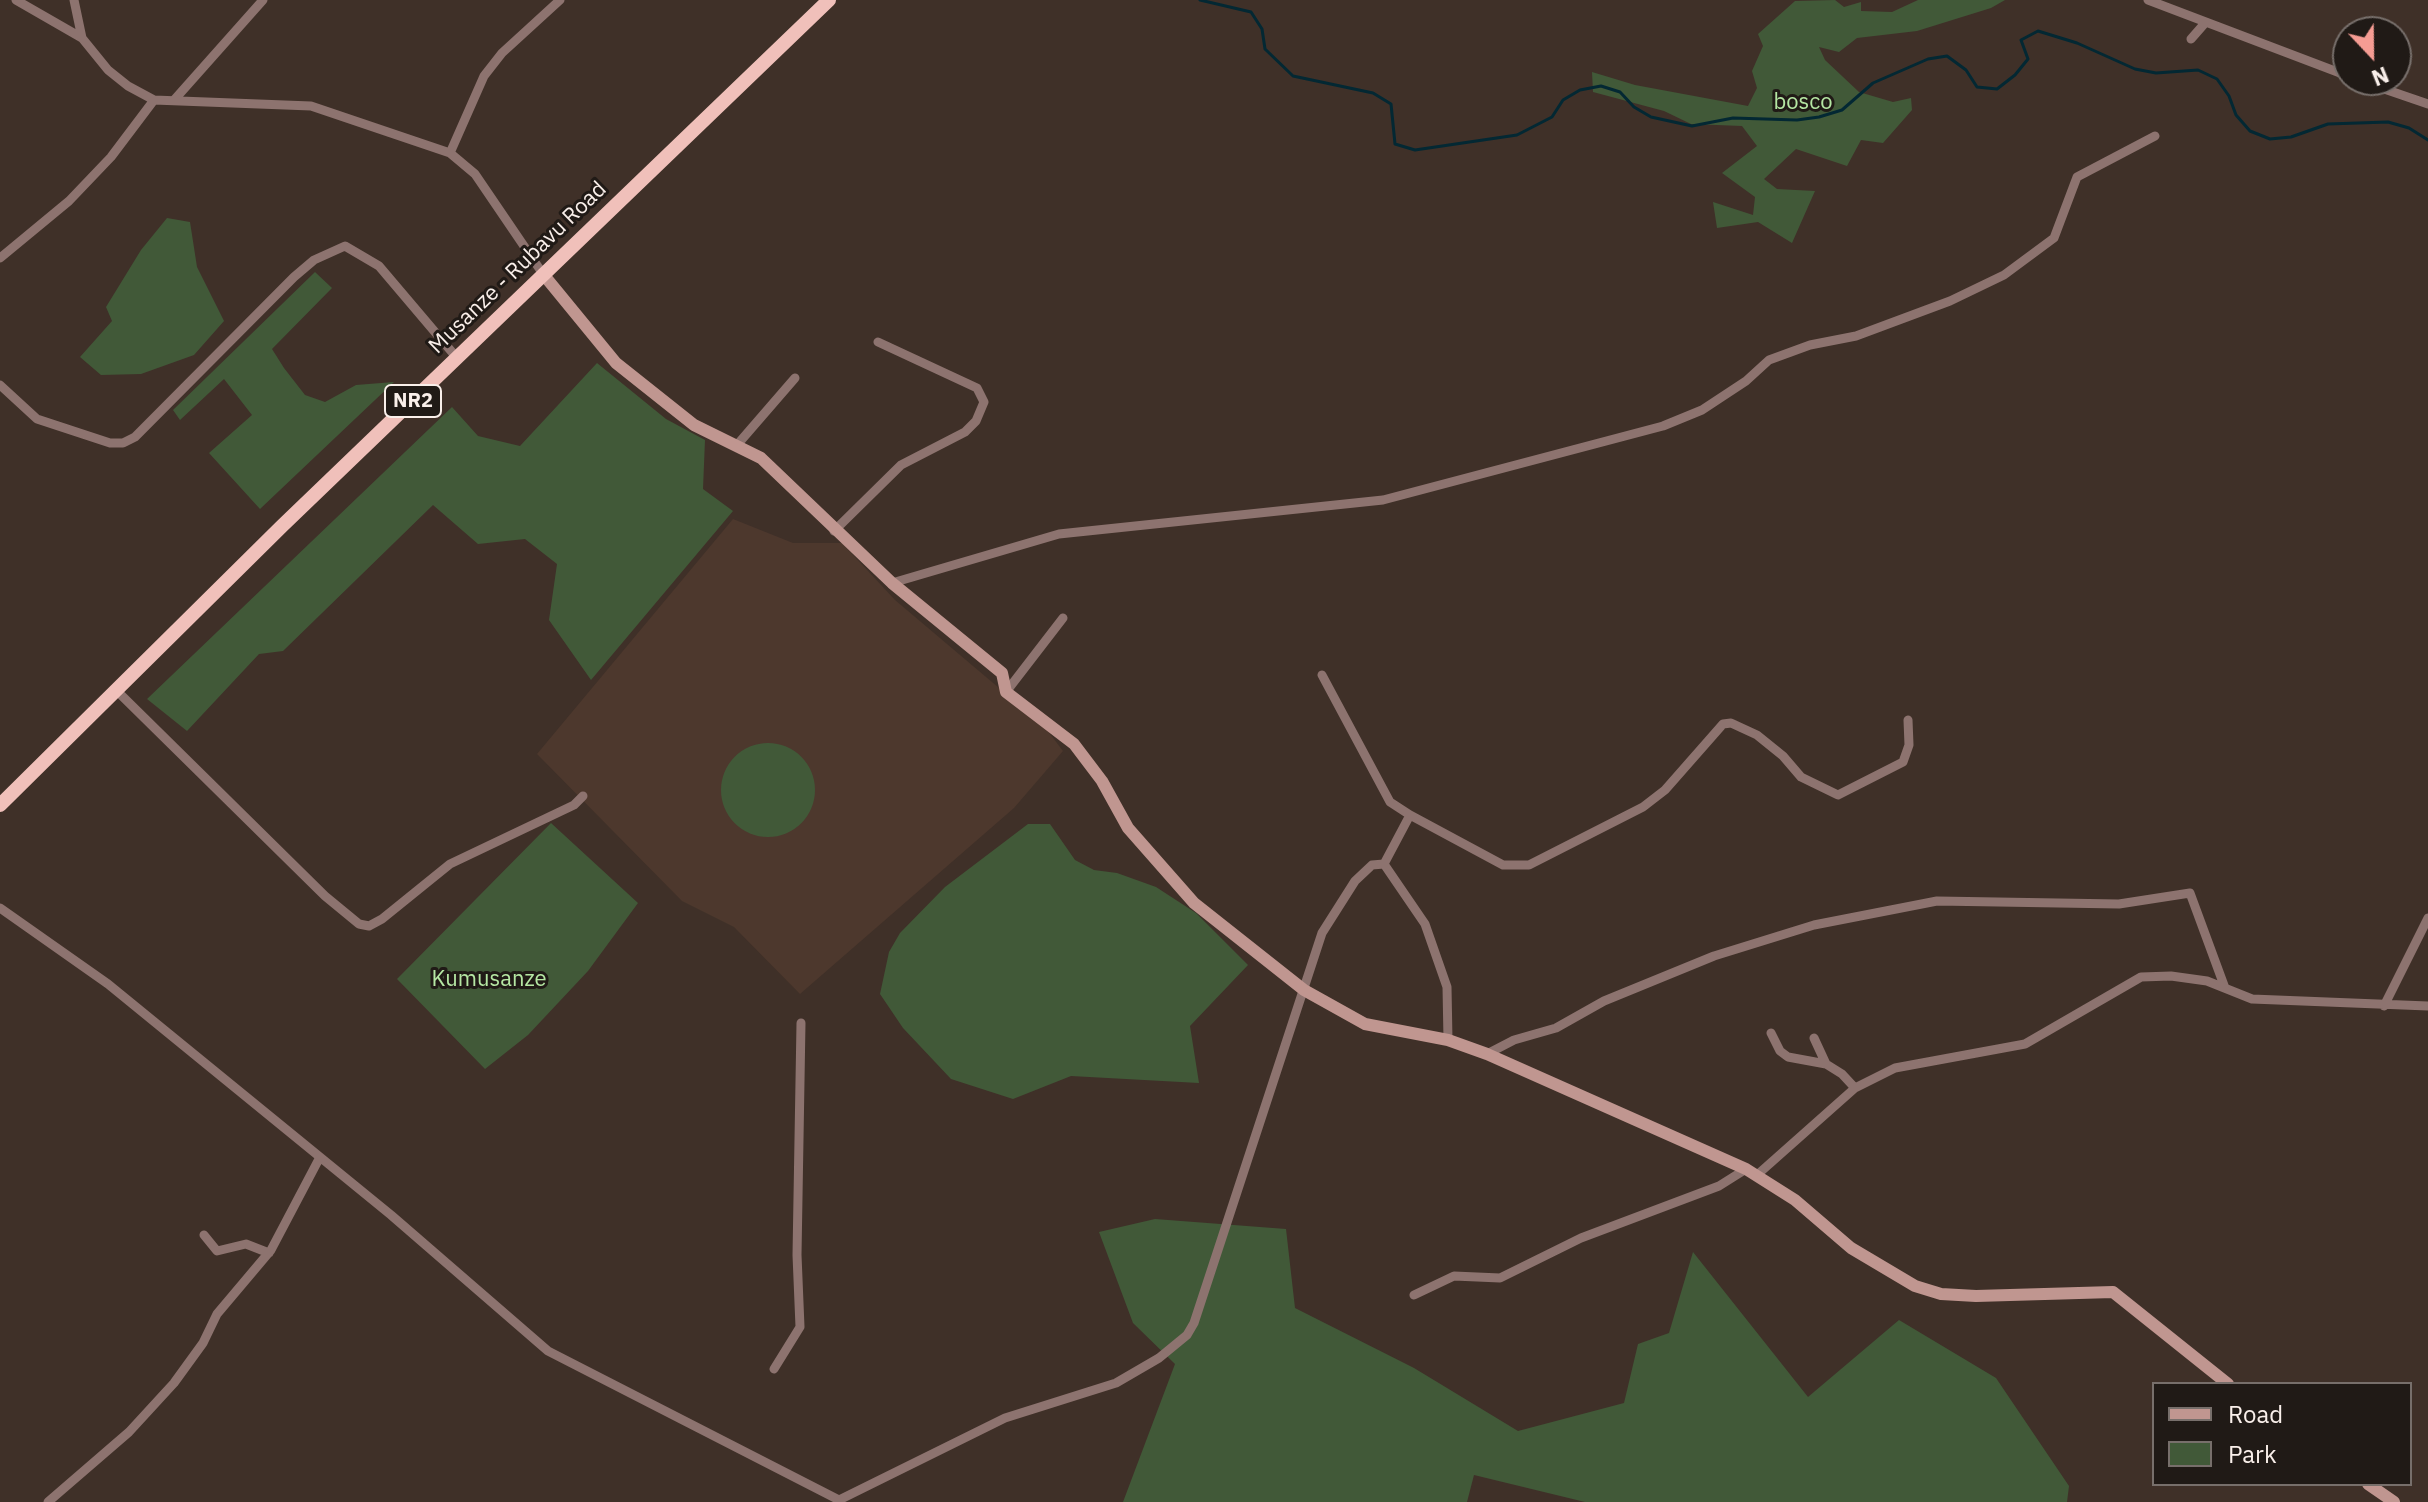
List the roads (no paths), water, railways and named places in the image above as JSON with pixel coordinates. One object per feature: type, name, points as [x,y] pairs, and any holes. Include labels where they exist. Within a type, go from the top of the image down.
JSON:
[{"type":"highway","name":"Musanze - Rubavu Road","points":[[0,805],[543,274],[829,0]]},
{"type":"main road","points":[[543,274],[616,363],[694,425],[737,445],[781,474],[834,531],[1002,673],[1006,692],[1074,744],[1102,781],[1128,828],[1194,903],[1304,990],[1365,1024],[1448,1040],[1487,1054],[1752,1172],[1795,1200],[1851,1248],[1907,1282],[1941,1294],[1976,1296],[2113,1292],[2226,1382]]},
{"type":"main road","points":[[2371,1486],[2394,1502]]},
{"type":"street","points":[[16,0],[82,38],[108,70],[128,86],[154,100],[311,106],[450,153],[475,174],[543,274]]},
{"type":"street","points":[[74,0],[82,38]]},
{"type":"street","points":[[175,99],[263,0]]},
{"type":"street","points":[[450,153],[484,76],[502,53],[560,0]]},
{"type":"street","points":[[2148,0],[2332,70]]},
{"type":"street","points":[[2191,39],[2205,23]]},
{"type":"street","points":[[2405,96],[2428,104]]},
{"type":"street","points":[[0,258],[69,201],[111,157],[154,100]]},
{"type":"street","points":[[892,583],[1059,534],[1383,500],[1663,426],[1702,410],[1746,381],[1769,360],[1810,345],[1856,336],[1950,301],[2004,275],[2054,238],[2077,177],[2155,136]]},
{"type":"street","points":[[0,385],[37,419],[110,443],[123,443],[135,437],[294,277],[314,260],[345,246],[379,266],[457,358]]},
{"type":"street","points":[[834,531],[901,465],[965,432],[976,421],[984,402],[977,388],[878,342]]},
{"type":"street","points":[[737,445],[795,378]]},
{"type":"street","points":[[1006,692],[1063,618]]},
{"type":"street","points":[[1322,675],[1390,802],[1503,865],[1529,865],[1643,807],[1665,790],[1723,724],[1731,723],[1757,735],[1783,756],[1801,777],[1838,795],[1903,762],[1909,745],[1908,720]]},
{"type":"street","points":[[116,690],[325,896],[359,924],[369,926],[382,919],[450,864],[574,805],[583,796]]},
{"type":"street","points":[[1384,864],[1410,815]]},
{"type":"street","points":[[0,908],[108,984],[501,1307],[548,1351],[839,1500],[1005,1418],[1132,1376],[1187,1335],[1194,1323],[1322,933],[1355,881],[1372,865],[1384,864]]},
{"type":"street","points":[[1384,864],[1425,924],[1447,987],[1448,1040]]},
{"type":"street","points":[[1487,1054],[1514,1040],[1556,1028],[1604,1001],[1714,956],[1814,925],[1937,901],[2119,904],[2190,893],[2225,988]]},
{"type":"street","points":[[2384,1006],[2428,918]]},
{"type":"street","points":[[1414,1295],[1454,1276],[1500,1278],[1581,1238],[1752,1172],[1855,1088],[1895,1068],[2025,1044],[2141,977],[2171,976],[2225,988],[2252,999],[2428,1006]]},
{"type":"street","points":[[774,1369],[800,1327],[797,1255],[801,1023]]},
{"type":"street","points":[[1771,1033],[1780,1051],[1788,1057],[1826,1064],[1842,1074],[1855,1088]]},
{"type":"street","points":[[1814,1038],[1826,1064]]},
{"type":"street","points":[[48,1502],[129,1432],[174,1383],[203,1343],[217,1314],[269,1253],[320,1157]]},
{"type":"street","points":[[204,1235],[217,1251],[246,1244],[269,1253]]},
{"type":"waterway","points":[[1200,0],[1251,12],[1262,29],[1265,49],[1293,76],[1373,93],[1391,104],[1395,144],[1415,150],[1517,135],[1552,117],[1563,100],[1580,90],[1601,86],[1620,92],[1634,107],[1651,117],[1692,126],[1733,118],[1797,120],[1819,117],[1842,110],[1873,83],[1928,59],[1947,56],[1966,70],[1977,87],[1997,89],[2015,75],[2028,59],[2021,40],[2038,31],[2077,43],[2135,69],[2156,73],[2198,70],[2217,79],[2229,96],[2236,115],[2250,131],[2270,139],[2291,137],[2328,124],[2388,122],[2409,128],[2428,140]]},
{"type":"park label","name":"bosco","points":[[1803,103]]},
{"type":"park label","name":"Kumusanze","points":[[489,980]]}]
